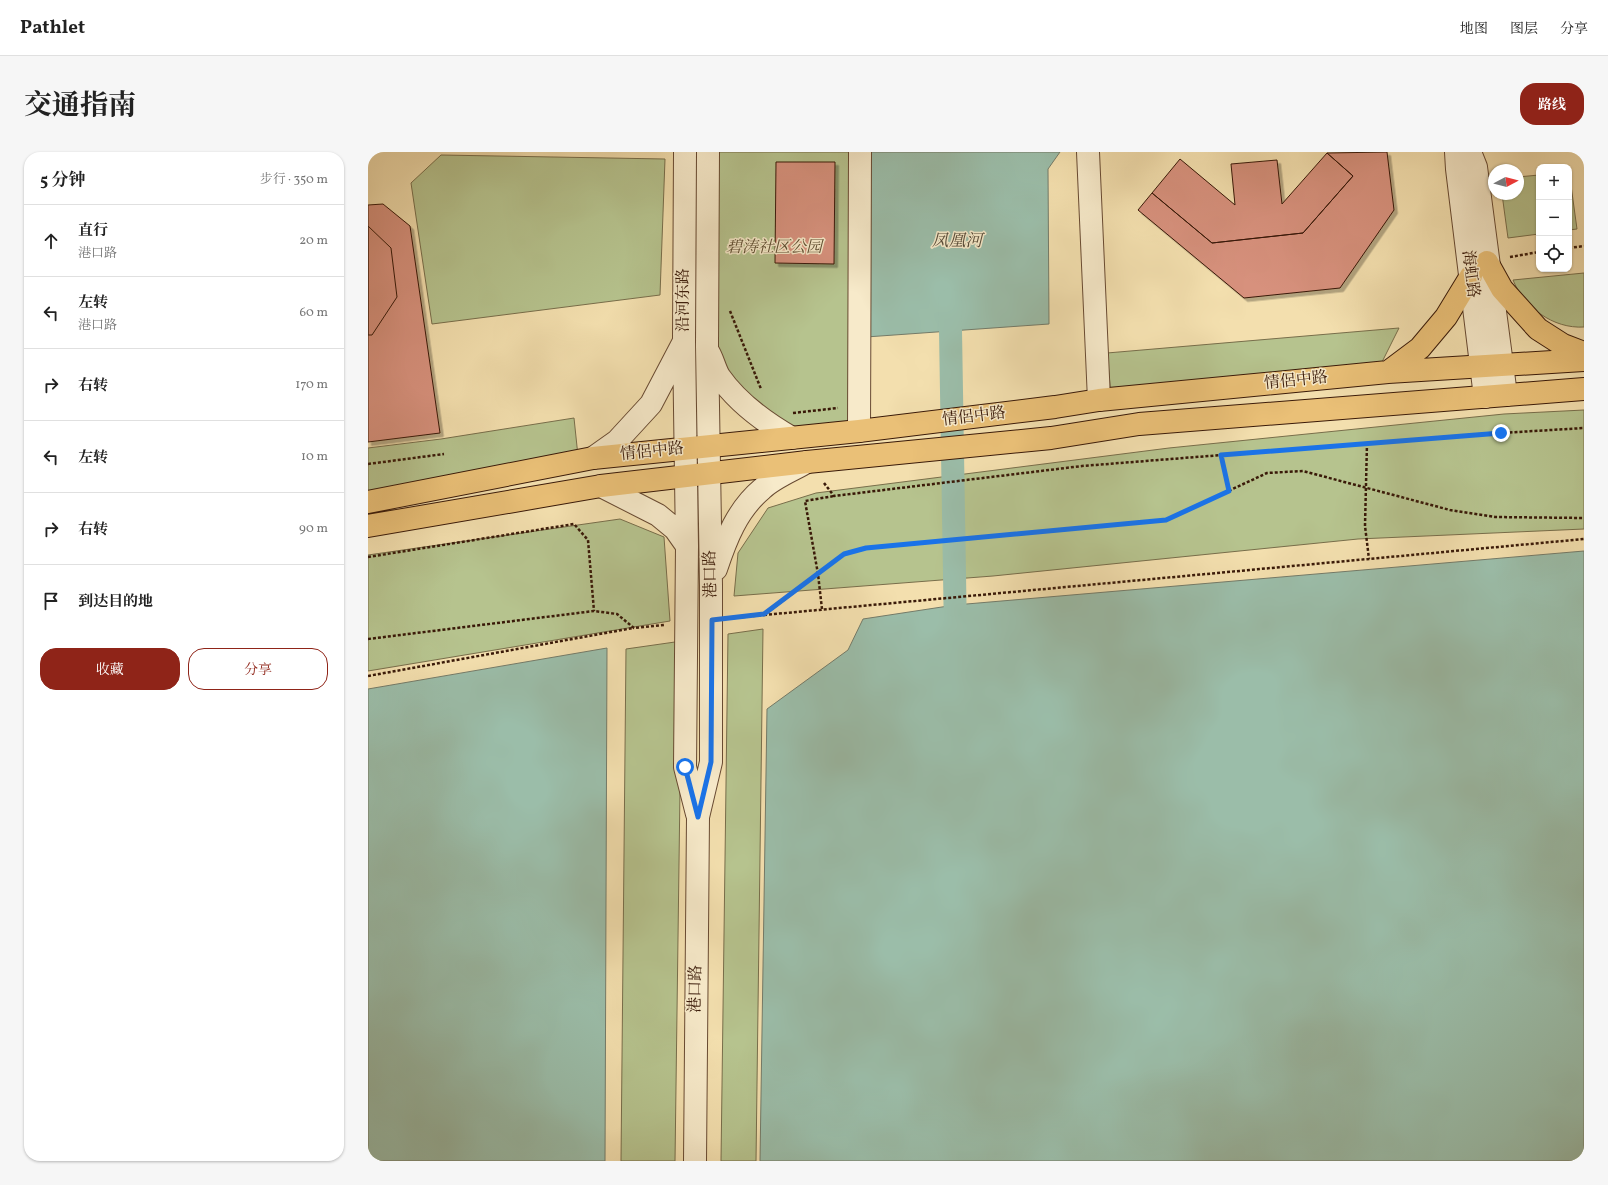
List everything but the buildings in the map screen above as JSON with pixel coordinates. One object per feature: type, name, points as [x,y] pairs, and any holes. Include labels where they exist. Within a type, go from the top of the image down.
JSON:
[{"type":"highway","points":[[1487,262],[1502,289],[1538,329],[1563,345],[1584,353]]},
{"type":"highway","points":[[1388,372],[1420,348],[1446,317],[1470,276]]},
{"type":"highway","name":"情侶中路","points":[[368,502],[594,458],[858,431],[1055,407],[1099,400],[1388,372],[1584,360]]},
{"type":"highway","name":"情侶中路","points":[[368,526],[601,486],[807,462],[1052,438],[1139,424],[1584,389]]},
{"type":"street","name":"沿河东路","points":[[685,152],[684,340],[686,476]]},
{"type":"street","name":"沿河东路","points":[[708,152],[707,346],[709,473]]},
{"type":"street","points":[[858,431],[860,152]]},
{"type":"street","points":[[1088,152],[1099,400]]},
{"type":"street","name":"海虹路","points":[[1456,152],[1470,276],[1492,365]]},
{"type":"street","name":"海虹路","points":[[1470,152],[1476,168],[1487,262],[1492,365],[1496,396]]},
{"type":"street","points":[[594,458],[617,440],[651,404],[684,340]]},
{"type":"street","points":[[707,346],[718,375],[734,393],[765,422],[792,438]]},
{"type":"street","points":[[711,585],[726,538],[738,517],[762,488],[807,462]]},
{"type":"street","name":"港口路","points":[[695,1161],[698,817],[711,762],[712,620],[709,473]]},
{"type":"street","name":"港口路","points":[[686,476],[687,622],[685,767],[698,817]]},
{"type":"street","points":[[601,486],[658,515],[676,529],[687,546]]},
{"type":"path","points":[[1572,248],[1584,246]]},
{"type":"path","points":[[1487,262],[1536,253]]},
{"type":"path","points":[[730,309],[763,394]]},
{"type":"path","points":[[787,414],[859,405]]},
{"type":"path","points":[[822,609],[818,574],[805,501],[862,492],[1051,470],[1367,443],[1584,428]]},
{"type":"path","points":[[1367,443],[1365,526],[1369,558]]},
{"type":"path","points":[[368,464],[444,454]]},
{"type":"path","points":[[1221,455],[1229,491]]},
{"type":"path","points":[[807,462],[834,496]]},
{"type":"path","points":[[764,614],[844,554],[866,548],[1166,520],[1267,473],[1303,471],[1450,510],[1496,517],[1584,518]]},
{"type":"path","points":[[368,557],[574,524],[588,540],[594,611]]},
{"type":"path","points":[[712,620],[1584,539]]},
{"type":"path","points":[[368,639],[594,611],[617,614],[634,628]]},
{"type":"path","points":[[368,676],[634,628],[687,622]]},
{"type":"green space","name":"碧涛社区公园","points":[[697,152],[854,152],[853,426],[774,435],[731,394],[693,301]]},
{"type":"green space","points":[[441,155],[665,159],[660,295],[432,324],[411,183]]},
{"type":"green space","points":[[1536,175],[1536,234],[1508,238],[1503,200],[1524,200],[1524,176]]},
{"type":"green space","points":[[1572,193],[1577,229],[1572,230]]},
{"type":"green space","points":[[1584,273],[1584,327],[1572,327],[1561,324],[1541,314],[1524,299],[1513,280]]},
{"type":"green space","points":[[1399,328],[1377,372],[1111,395],[1107,353]]},
{"type":"green space","points":[[1584,410],[1584,529],[1358,539],[993,576],[734,596],[738,553],[768,508],[816,493],[1169,448],[1504,414]]},
{"type":"green space","points":[[574,418],[578,456],[368,494],[368,448],[441,439]]},
{"type":"green space","points":[[620,519],[664,537],[670,621],[368,671],[368,555]]},
{"type":"green space","points":[[763,629],[756,1161],[721,1161],[728,634]]},
{"type":"green space","points":[[682,641],[675,1161],[621,1161],[626,649]]},
{"type":"water","name":"凤凰河","points":[[868,152],[1060,152],[1048,169],[1049,324],[866,337]]},
{"type":"water","points":[[1584,551],[1584,1161],[760,1161],[767,709],[848,650],[863,619],[955,605]]},
{"type":"water","points":[[607,648],[605,1161],[368,1161],[368,689]]},
{"type":"waterway","name":"凤凰河","points":[[950,300],[955,605]]},
{"type":"route","points":[[685,767],[698,817],[711,762],[712,620],[764,614],[844,554],[866,548],[1166,520],[1229,491],[1221,455],[1501,433]]}]
